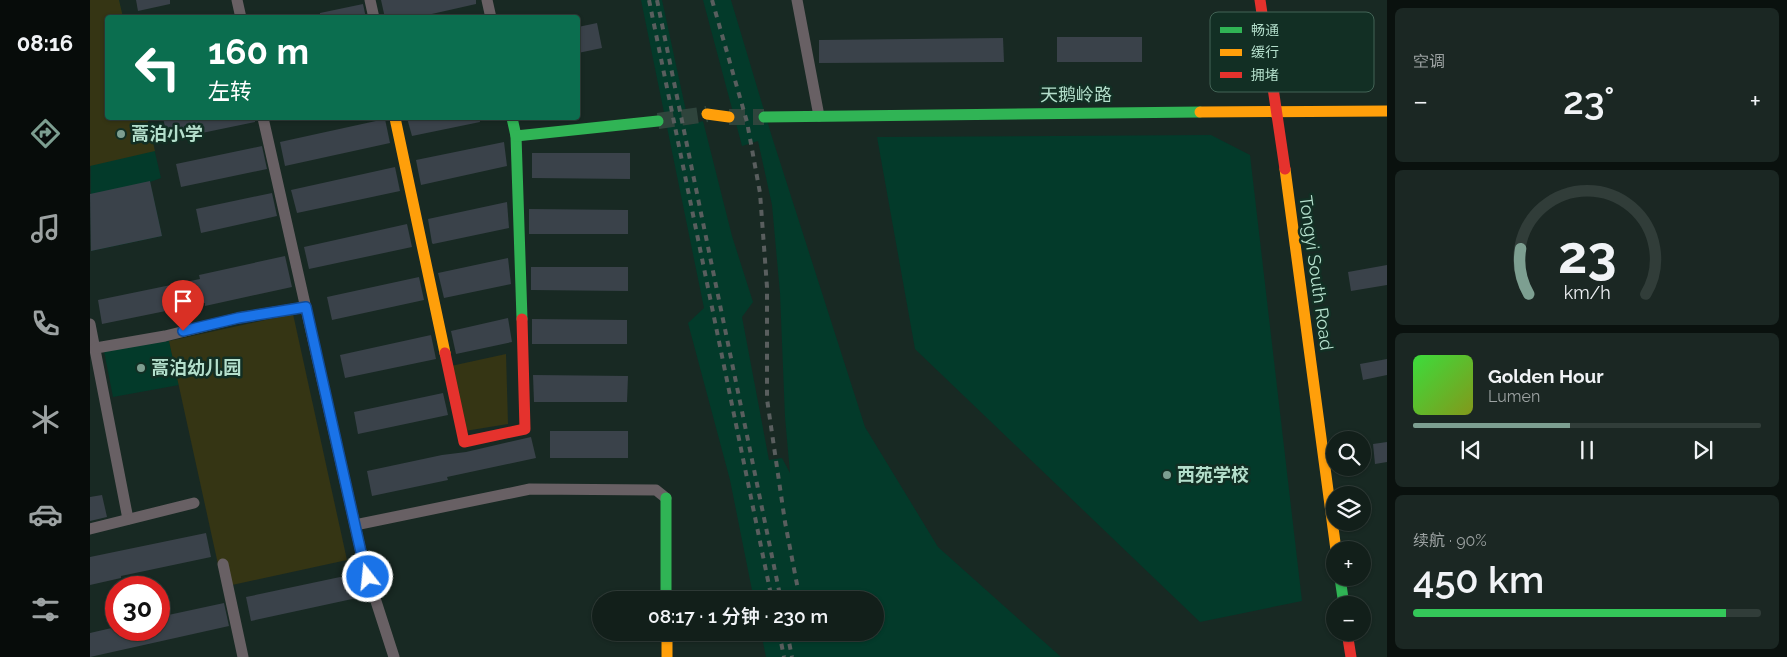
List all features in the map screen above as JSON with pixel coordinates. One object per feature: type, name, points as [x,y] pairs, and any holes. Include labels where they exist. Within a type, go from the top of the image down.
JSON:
[{"type":"street","points":[[237,0],[240,15]]},
{"type":"street","points":[[370,0],[373,15]]},
{"type":"street","points":[[487,0],[490,15]]},
{"type":"street","points":[[797,0],[819,116]]},
{"type":"street","name":"Tongyi South Road","points":[[1274,92],[1335,541]]},
{"type":"street","name":"天鹅岭路","points":[[764,117],[1032,113],[1387,112]]},
{"type":"street","points":[[707,114],[729,117]]},
{"type":"street","points":[[263,120],[363,561],[394,657]]},
{"type":"street","points":[[395,120],[464,442],[525,429],[516,136],[512,120]]},
{"type":"street","points":[[516,136],[658,121]]},
{"type":"street","points":[[96,348],[164,336],[238,318],[306,307]]},
{"type":"street","points":[[90,324],[128,519]]},
{"type":"street","points":[[355,525],[530,489],[656,490],[666,498],[666,591]]},
{"type":"street","points":[[90,528],[194,503]]},
{"type":"street","points":[[224,564],[242,657]]},
{"type":"street","points":[[667,641],[667,657]]},
{"type":"street","points":[[1349,641],[1351,657]]},
{"type":"shaded area","name":"蒿泊小学","points":[[90,0],[119,0],[123,15],[105,15],[105,120],[147,120],[161,178],[150,182],[162,236],[91,251]]},
{"type":"shaded area","points":[[90,0],[119,0],[123,15],[105,15],[105,120],[147,120],[155,151],[90,166]]},
{"type":"shaded area","points":[[641,0],[662,0],[689,125],[703,121],[732,236],[753,302],[742,317],[769,460],[782,458],[790,473],[785,417],[780,293],[772,205],[758,141],[742,146],[703,0],[731,0],[772,137],[865,427],[938,547],[1061,657],[766,657],[763,641],[884,641],[884,591],[752,591],[730,480],[688,323],[704,308]]},
{"type":"shaded area","name":"西苑学校","points":[[1211,135],[1250,155],[1302,601],[1200,622],[915,349],[877,137]]},
{"type":"shaded area","points":[[293,314],[347,560],[223,587],[169,341]]},
{"type":"shaded area","name":"蒿泊幼儿园","points":[[169,341],[179,385],[113,397],[104,351]]},
{"type":"shaded area","points":[[506,354],[508,424],[465,431],[451,366]]},
{"type":"building","points":[[136,0],[170,0],[170,4],[138,11]]},
{"type":"building","points":[[381,0],[476,0],[476,4],[427,15],[384,15]]},
{"type":"building","points":[[363,4],[365,15],[320,15],[320,13]]},
{"type":"building","points":[[597,23],[602,48],[580,53],[580,27]]},
{"type":"building","points":[[1057,37],[1142,37],[1142,62],[1057,62]]},
{"type":"building","points":[[1003,38],[1004,62],[819,63],[819,40]]},
{"type":"building","points":[[163,120],[255,120],[255,122],[168,140]]},
{"type":"building","points":[[385,120],[390,143],[285,166],[280,142]]},
{"type":"building","points":[[408,120],[480,120],[480,122],[412,136]]},
{"type":"building","points":[[504,142],[507,166],[421,185],[416,160]]},
{"type":"building","points":[[262,146],[267,169],[181,187],[176,164]]},
{"type":"building","points":[[532,153],[630,153],[630,179],[532,178]]},
{"type":"building","points":[[395,167],[400,191],[297,213],[291,190]]},
{"type":"building","points":[[150,181],[162,236],[91,251],[90,194]]},
{"type":"building","points":[[272,193],[277,216],[201,233],[196,209]]},
{"type":"building","points":[[507,202],[509,228],[432,243],[428,219]]},
{"type":"building","points":[[529,209],[628,210],[628,234],[529,234]]},
{"type":"building","points":[[407,224],[412,247],[309,269],[304,247]]},
{"type":"building","points":[[285,256],[292,287],[205,306],[205,303],[102,324],[98,300],[200,279],[199,275]]},
{"type":"building","points":[[508,258],[511,284],[444,298],[438,273]]},
{"type":"building","points":[[1387,265],[1387,285],[1351,291],[1348,272]]},
{"type":"building","points":[[531,267],[628,267],[628,291],[531,290]]},
{"type":"building","points":[[419,277],[424,300],[332,320],[327,297]]},
{"type":"building","points":[[508,318],[512,342],[456,354],[451,331]]},
{"type":"building","points":[[532,319],[627,320],[627,344],[532,344]]},
{"type":"building","points":[[431,335],[436,359],[345,378],[340,355]]},
{"type":"building","points":[[1387,359],[1387,375],[1363,380],[1360,364]]},
{"type":"building","points":[[533,375],[628,376],[627,402],[534,402]]},
{"type":"building","points":[[443,393],[448,415],[358,434],[354,412]]},
{"type":"building","points":[[550,431],[628,431],[628,458],[550,458]]},
{"type":"building","points":[[531,437],[536,458],[447,477],[448,480],[372,496],[367,471]]},
{"type":"building","points":[[1387,442],[1387,462],[1375,464],[1373,444]]},
{"type":"building","points":[[102,495],[107,517],[90,521],[90,497]]},
{"type":"building","points":[[206,533],[211,557],[121,576],[105,576],[105,582],[90,585],[90,557]]},
{"type":"building","points":[[359,573],[366,596],[251,621],[246,597]]},
{"type":"building","points":[[224,603],[229,626],[170,639],[170,615]]},
{"type":"building","points":[[105,630],[105,641],[162,641],[90,657],[90,633]]},
{"type":"tunnel","points":[[658,121],[707,114]]},
{"type":"tunnel","points":[[729,117],[764,117]]},
{"type":"railway","points":[[649,0],[770,591]]},
{"type":"railway","points":[[657,0],[779,591]]},
{"type":"railway","points":[[712,0],[747,122],[760,193],[767,287],[767,399],[785,522],[798,591]]},
{"type":"railway","points":[[781,641],[784,657]]},
{"type":"railway","points":[[789,641],[792,657]]},
{"type":"traffic: fast","points":[[764,117],[1200,112]]},
{"type":"traffic: fast","points":[[512,120],[516,136],[522,319]]},
{"type":"traffic: fast","points":[[516,136],[658,121]]},
{"type":"traffic: fast","points":[[666,498],[666,591]]},
{"type":"traffic: fast","points":[[1341,586],[1343,596]]},
{"type":"traffic: slow","points":[[1200,112],[1387,111]]},
{"type":"traffic: slow","points":[[707,114],[729,117]]},
{"type":"traffic: slow","points":[[395,120],[445,353]]},
{"type":"traffic: slow","points":[[1285,169],[1335,541]]},
{"type":"traffic: slow","points":[[667,641],[667,657]]},
{"type":"traffic: jam","points":[[1260,0],[1262,12]]},
{"type":"traffic: jam","points":[[1274,92],[1285,169]]},
{"type":"traffic: jam","points":[[445,353],[464,442],[525,429],[522,319]]},
{"type":"traffic: jam","points":[[1348,641],[1351,657]]},
{"type":"place","name":"蒿泊小学","points":[[121,134]]},
{"type":"place","name":"蒿泊幼儿园","points":[[141,368]]},
{"type":"place","name":"西苑学校","points":[[1167,475]]},
{"type":"route","points":[[183,331],[238,318],[306,307],[368,577]]}]
